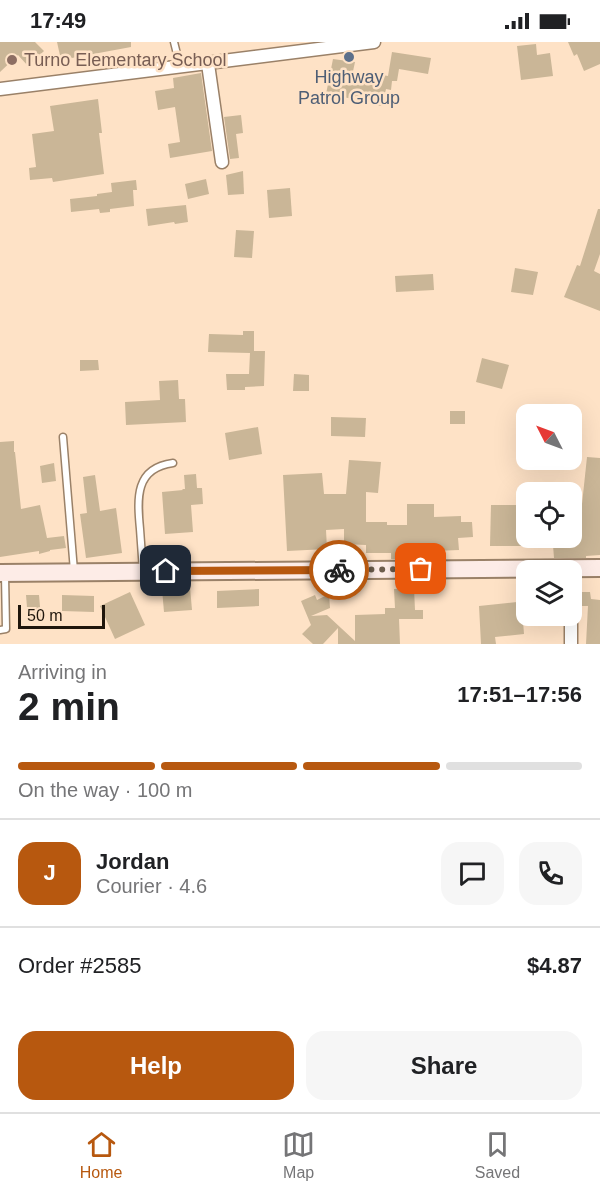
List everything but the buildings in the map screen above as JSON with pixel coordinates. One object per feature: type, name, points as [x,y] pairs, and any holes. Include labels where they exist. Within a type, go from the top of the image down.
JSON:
[{"type":"main road","points":[[3,573],[516,568]]},
{"type":"main road","points":[[582,568],[600,568]]},
{"type":"street","points":[[0,89],[374,42]]},
{"type":"street","points":[[208,64],[222,162]]},
{"type":"street","points":[[571,626],[571,644]]},
{"type":"lane","points":[[174,42],[180,67]]},
{"type":"lane","points":[[63,437],[74,572]]},
{"type":"lane","points":[[143,571],[139,490],[144,478],[153,469],[173,463]]},
{"type":"lane","points":[[0,630],[6,629],[3,573]]},
{"type":"way so far","points":[[339,570],[421,569]]},
{"type":"place","name":"Highway Patrol Group","points":[[349,57]]},
{"type":"place","name":"Turno Elementary School","points":[[12,60]]},
{"type":"route","points":[[166,571],[339,570]]}]
